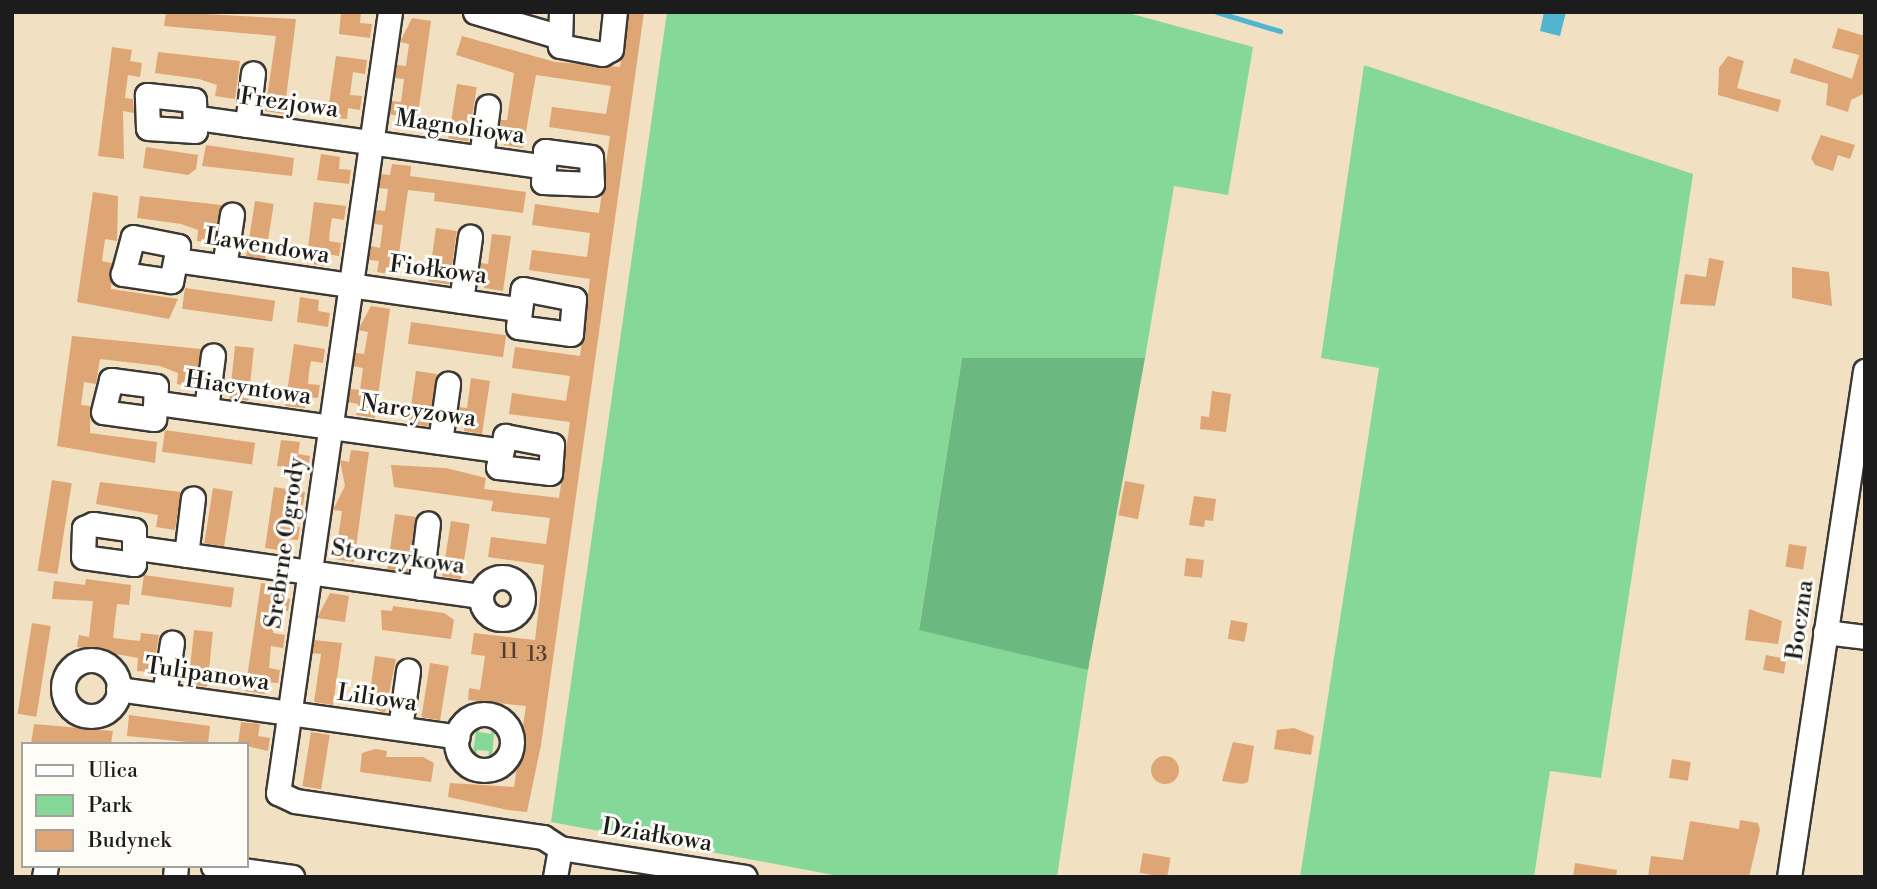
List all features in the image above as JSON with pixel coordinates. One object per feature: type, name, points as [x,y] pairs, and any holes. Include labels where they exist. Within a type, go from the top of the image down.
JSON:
[{"type":"street","name":"Srebrne Ogrody","points":[[390,12],[288,713],[280,797],[542,837],[560,848]]},
{"type":"street","points":[[475,12],[557,36]]},
{"type":"street","points":[[561,12],[557,36],[561,46],[608,52],[615,12]]},
{"type":"street","points":[[247,125],[253,73]]},
{"type":"street","points":[[481,157],[488,106]]},
{"type":"street","name":"Frezjowa","points":[[198,118],[372,142]]},
{"type":"street","name":"Magnoliowa","points":[[372,142],[541,166]]},
{"type":"street","points":[[224,267],[232,215]]},
{"type":"street","points":[[461,301],[470,237]]},
{"type":"street","name":"Lawendowa","points":[[176,260],[350,287]]},
{"type":"street","name":"Fiołkowa","points":[[350,287],[518,309]]},
{"type":"street","points":[[206,410],[213,355]]},
{"type":"street","name":"Boczna","points":[[1789,877],[1865,371]]},
{"type":"street","points":[[440,442],[448,384]]},
{"type":"street","name":"Hiacyntowa","points":[[158,403],[330,426]]},
{"type":"street","name":"Narcyzowa","points":[[330,426],[498,450]]},
{"type":"street","points":[[186,555],[193,498]]},
{"type":"street","points":[[420,587],[428,523]]},
{"type":"street","name":"Storczykowa","points":[[138,548],[481,596]]},
{"type":"street","points":[[1825,632],[1865,637]]},
{"type":"street","points":[[164,695],[172,643]]},
{"type":"street","points":[[400,729],[408,671]]},
{"type":"street","name":"Tulipanowa","points":[[118,689],[288,713]]},
{"type":"street","name":"Liliowa","points":[[288,713],[458,737]]},
{"type":"street","points":[[555,877],[560,848]]},
{"type":"street","name":"Działkowa","points":[[560,848],[745,877]]},
{"type":"street","points":[[227,868],[292,877]]},
{"type":"green space","points":[[667,12],[1125,12],[1253,47],[1228,195],[1174,186],[1145,358],[962,358],[919,629],[1088,670],[1057,877],[844,877],[551,822]]},
{"type":"green space","points":[[1364,65],[1693,174],[1601,778],[1550,771],[1534,877],[1300,877],[1379,368],[1321,358]]},
{"type":"green space","points":[[962,358],[1145,358],[1088,670],[919,630]]},
{"type":"green space","points":[[480,722],[479,732],[491,734],[492,724],[504,729],[506,735],[494,734],[492,756],[501,761],[487,763],[489,751],[477,750],[475,761],[462,754],[473,753],[476,732],[466,726]]},
{"type":"water","points":[[1544,12],[1566,12],[1560,36],[1540,31]]},
{"type":"building","points":[[166,12],[296,19],[284,114],[265,111],[276,36],[164,26]]},
{"type":"building","points":[[341,12],[361,12],[360,23],[372,24],[370,38],[339,34]]},
{"type":"building","points":[[629,12],[644,12],[541,745],[527,812],[508,810],[448,797],[450,783],[514,787],[526,706],[468,700],[469,688],[480,690],[485,656],[471,654],[474,633],[535,640],[544,565],[488,557],[491,537],[546,544],[550,518],[491,511],[493,501],[394,487],[391,465],[446,468],[486,478],[484,489],[559,498],[570,422],[509,414],[512,393],[566,401],[570,376],[512,368],[515,347],[580,356],[590,279],[529,270],[532,250],[587,257],[590,233],[532,225],[535,204],[599,213],[610,136],[549,127],[552,107],[606,114],[611,86],[536,75],[523,148],[504,145],[506,133],[498,132],[500,120],[507,120],[514,73],[456,55],[462,36],[555,62],[620,67]]},
{"type":"building","points":[[412,18],[431,21],[416,129],[397,127],[399,116],[389,114],[391,101],[401,102],[404,79],[395,78],[397,65],[406,66],[409,44],[400,42]]},
{"type":"building","points":[[1838,28],[1865,36],[1865,93],[1851,100],[1848,112],[1826,105],[1828,84],[1790,73],[1794,58],[1852,79],[1859,55],[1832,48]]},
{"type":"building","points":[[112,47],[132,50],[130,61],[142,63],[140,77],[128,75],[125,98],[133,99],[134,113],[123,111],[124,159],[98,156]]},
{"type":"building","points":[[158,52],[240,61],[235,99],[215,96],[217,85],[199,79],[155,73]]},
{"type":"building","points":[[336,56],[367,60],[365,74],[353,72],[350,95],[362,96],[360,110],[348,108],[347,119],[327,117]]},
{"type":"building","points":[[1728,56],[1744,61],[1737,88],[1781,100],[1778,112],[1718,95],[1719,68]]},
{"type":"building","points":[[457,84],[477,87],[468,141],[448,138]]},
{"type":"building","points":[[1821,135],[1855,145],[1850,159],[1838,155],[1833,171],[1815,165],[1811,158]]},
{"type":"building","points":[[206,145],[294,158],[292,176],[202,166]]},
{"type":"building","points":[[146,147],[198,155],[196,169],[188,175],[143,168]]},
{"type":"building","points":[[321,154],[340,157],[339,169],[351,170],[349,184],[317,180]]},
{"type":"building","points":[[392,164],[411,166],[410,176],[526,192],[523,213],[434,201],[435,193],[408,190],[396,275],[377,272],[379,261],[369,260],[371,246],[380,248],[383,225],[374,224],[376,210],[385,211],[388,189],[379,188],[381,174],[390,175]]},
{"type":"building","points":[[93,192],[118,196],[117,241],[105,239],[102,261],[112,263],[111,289],[178,299],[169,319],[77,302]]},
{"type":"building","points":[[140,196],[221,205],[213,243],[197,241],[198,230],[181,224],[137,218]]},
{"type":"building","points":[[255,201],[274,204],[265,259],[246,256]]},
{"type":"building","points":[[314,202],[346,206],[344,220],[332,218],[330,229],[329,241],[341,243],[339,256],[327,254],[325,266],[306,263]]},
{"type":"building","points":[[436,228],[457,231],[449,284],[428,281]]},
{"type":"building","points":[[492,234],[511,236],[503,291],[484,288],[486,276],[479,275],[481,263],[488,264]]},
{"type":"building","points":[[1709,258],[1724,261],[1715,306],[1680,304],[1685,274],[1706,277]]},
{"type":"building","points":[[1792,267],[1829,272],[1832,306],[1792,298]]},
{"type":"building","points":[[185,288],[275,301],[272,321],[182,309]]},
{"type":"building","points":[[300,297],[319,300],[318,311],[330,313],[328,327],[297,322]]},
{"type":"building","points":[[371,306],[390,309],[375,418],[356,415],[358,404],[348,402],[350,389],[360,390],[363,368],[353,366],[355,353],[364,354],[368,332],[358,330]]},
{"type":"building","points":[[411,322],[506,335],[503,357],[408,344]]},
{"type":"building","points":[[72,336],[201,349],[195,387],[177,384],[178,373],[160,366],[100,359],[96,384],[84,382],[81,405],[90,406],[90,433],[157,442],[155,463],[57,446]]},
{"type":"building","points":[[294,344],[325,349],[323,363],[311,361],[308,384],[320,385],[318,398],[306,397],[305,408],[285,406]]},
{"type":"building","points":[[235,346],[254,348],[248,401],[229,399]]},
{"type":"building","points":[[416,371],[437,374],[429,426],[409,423]]},
{"type":"building","points":[[471,378],[490,381],[482,434],[464,431],[465,421],[457,419],[459,407],[467,408]]},
{"type":"building","points":[[1212,391],[1231,394],[1226,432],[1200,429],[1201,416],[1209,417]]},
{"type":"building","points":[[165,430],[255,443],[252,464],[162,452]]},
{"type":"building","points":[[281,440],[300,442],[298,454],[310,456],[308,469],[277,466]]},
{"type":"building","points":[[351,450],[369,452],[354,562],[335,559],[342,511],[333,510],[345,486],[340,460],[349,462]]},
{"type":"building","points":[[52,480],[72,483],[57,574],[38,571]]},
{"type":"building","points":[[1125,481],[1145,485],[1138,519],[1118,515]]},
{"type":"building","points":[[100,482],[181,492],[175,530],[156,527],[158,515],[96,504]]},
{"type":"building","points":[[274,487],[305,492],[303,505],[291,504],[288,525],[300,527],[298,540],[286,539],[285,551],[265,548]]},
{"type":"building","points":[[213,488],[233,491],[224,546],[204,543]]},
{"type":"building","points":[[1194,496],[1216,499],[1213,521],[1205,520],[1204,527],[1189,525]]},
{"type":"building","points":[[395,514],[416,517],[408,572],[387,569]]},
{"type":"building","points":[[451,521],[470,524],[461,579],[442,576]]},
{"type":"building","points":[[1789,544],[1807,547],[1803,570],[1785,567]]},
{"type":"building","points":[[1186,558],[1204,560],[1202,578],[1184,576]]},
{"type":"building","points":[[144,575],[234,588],[231,607],[141,595]]},
{"type":"building","points":[[86,579],[131,585],[129,605],[117,604],[113,638],[140,641],[141,633],[159,635],[153,672],[137,671],[138,658],[77,647],[79,635],[89,637],[93,601],[52,599],[54,581],[85,585]]},
{"type":"building","points":[[261,583],[280,585],[278,597],[290,599],[288,611],[276,610],[273,633],[285,635],[283,648],[271,646],[269,668],[280,670],[278,683],[267,682],[265,694],[245,691]]},
{"type":"building","points":[[330,593],[349,596],[345,622],[317,618]]},
{"type":"building","points":[[393,606],[444,613],[454,620],[451,639],[382,630],[381,610],[392,611]]},
{"type":"building","points":[[1749,609],[1782,621],[1778,644],[1745,640]]},
{"type":"building","points":[[1231,620],[1248,623],[1244,642],[1228,639]]},
{"type":"building","points":[[32,623],[51,626],[36,717],[18,714]]},
{"type":"building","points":[[194,630],[213,632],[207,687],[188,685]]},
{"type":"building","points":[[314,640],[342,643],[333,705],[314,702],[321,654],[312,653]]},
{"type":"building","points":[[1766,655],[1787,659],[1784,674],[1763,670]]},
{"type":"building","points":[[375,656],[396,659],[385,713],[368,706]]},
{"type":"building","points":[[430,663],[449,666],[440,720],[421,717]]},
{"type":"building","points":[[129,715],[210,726],[208,742],[127,736]]},
{"type":"building","points":[[241,722],[260,724],[258,736],[270,738],[268,751],[248,746],[248,742],[238,742]]},
{"type":"building","points":[[34,724],[113,731],[111,742],[31,742]]},
{"type":"building","points":[[1294,728],[1314,736],[1311,755],[1274,749],[1277,730]]},
{"type":"building","points":[[311,732],[330,735],[321,789],[302,786]]},
{"type":"building","points":[[1233,742],[1254,746],[1248,782],[1242,784],[1222,781]]},
{"type":"building","points":[[375,749],[387,751],[386,757],[423,757],[434,763],[431,782],[360,772],[362,753]]},
{"type":"building","points":[[1165,756],[1175,760],[1179,770],[1175,780],[1165,784],[1155,780],[1151,770],[1155,760]]},
{"type":"building","points":[[1672,759],[1691,762],[1688,781],[1669,778]]},
{"type":"building","points":[[1740,820],[1758,823],[1760,830],[1749,877],[1648,877],[1651,856],[1683,860],[1690,821],[1739,829]]},
{"type":"building","points":[[1143,853],[1171,858],[1167,877],[1140,873]]},
{"type":"building","points":[[1575,863],[1617,870],[1616,877],[1573,877]]},
{"type":"waterway","points":[[1217,12],[1280,31]]}]
